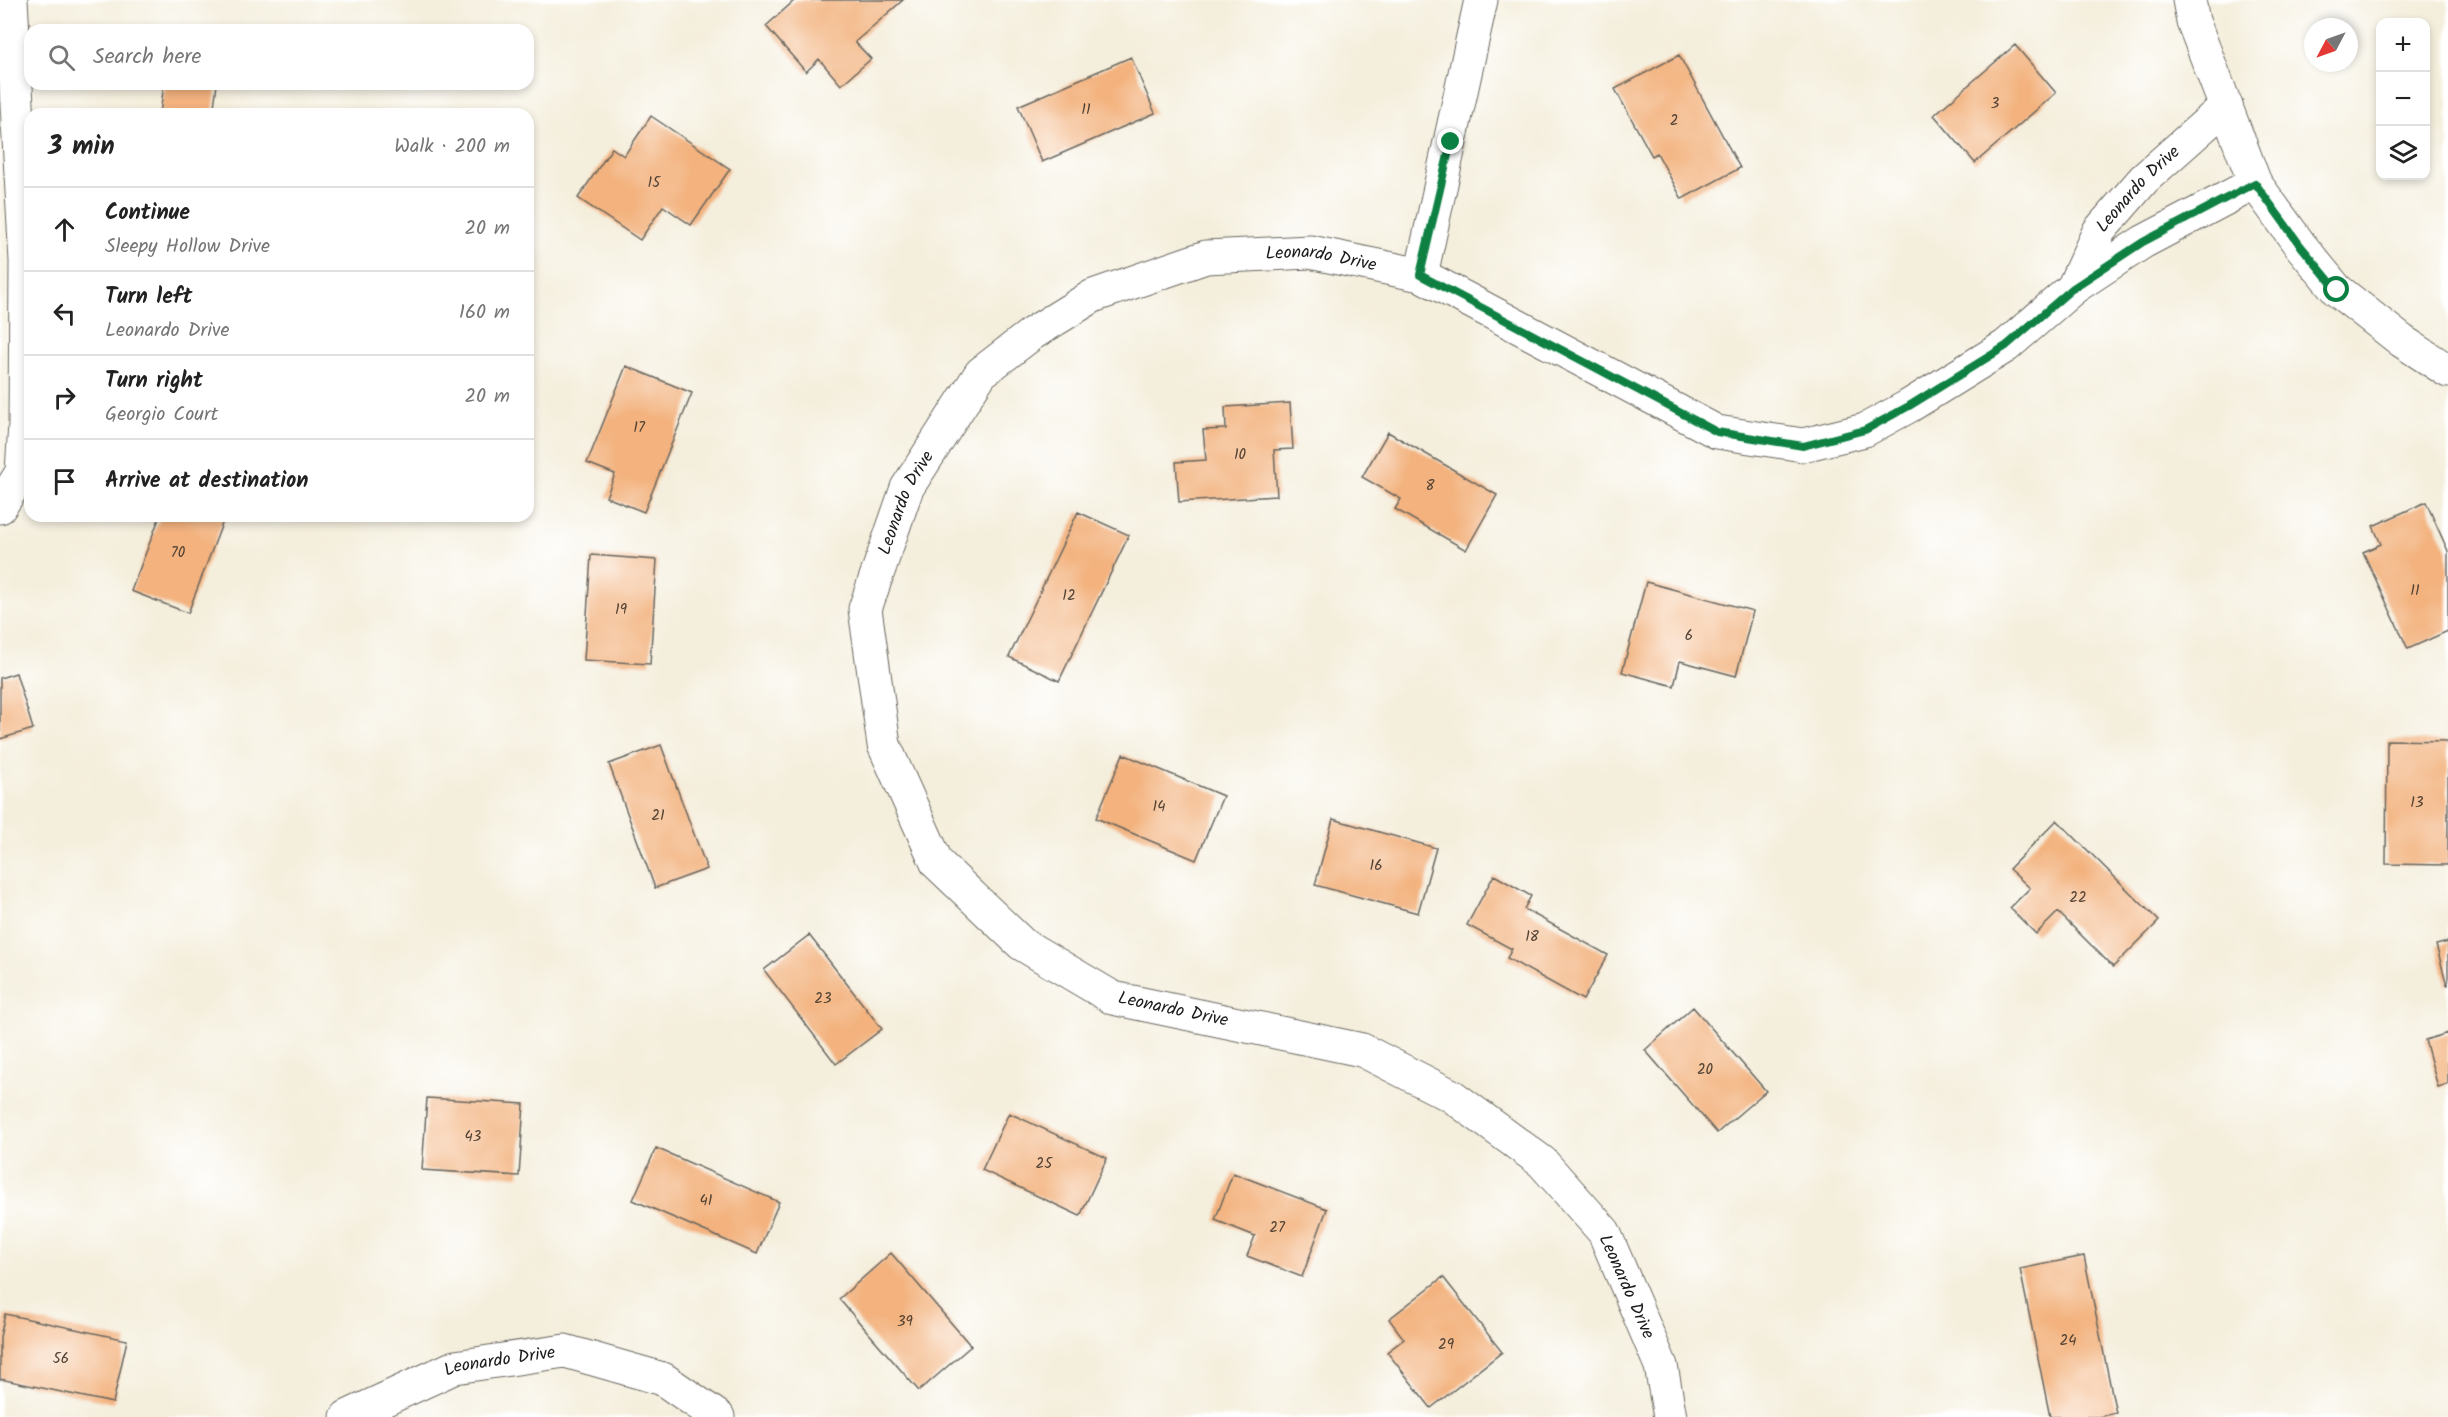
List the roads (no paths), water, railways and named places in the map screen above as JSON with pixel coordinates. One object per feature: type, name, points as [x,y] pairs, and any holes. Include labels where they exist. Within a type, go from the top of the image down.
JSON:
[{"type":"street","points":[[11,0],[13,261],[24,410]]},
{"type":"street","points":[[1420,275],[1481,0]]},
{"type":"street","points":[[2189,0],[2193,21],[2255,183],[2300,245],[2337,290],[2402,341],[2448,371]]},
{"type":"street","name":"Leonardo Drive","points":[[2073,288],[2099,231],[2144,179],[2226,106]]},
{"type":"street","name":"Leonardo Drive","points":[[1670,1417],[1661,1366],[1604,1232],[1542,1162],[1452,1096],[1362,1050],[1113,998],[1022,944],[937,863],[884,746],[865,609],[907,488],[981,373],[1033,333],[1093,296],[1206,257],[1310,252],[1420,275],[1717,432],[1803,446],[1865,430],[1909,406],[2006,346],[2073,288],[2143,242],[2255,183]]},
{"type":"street","points":[[0,507],[22,472],[24,440]]},
{"type":"street","name":"Leonardo Drive","points":[[347,1417],[455,1367],[565,1351],[663,1379],[718,1417]]}]
